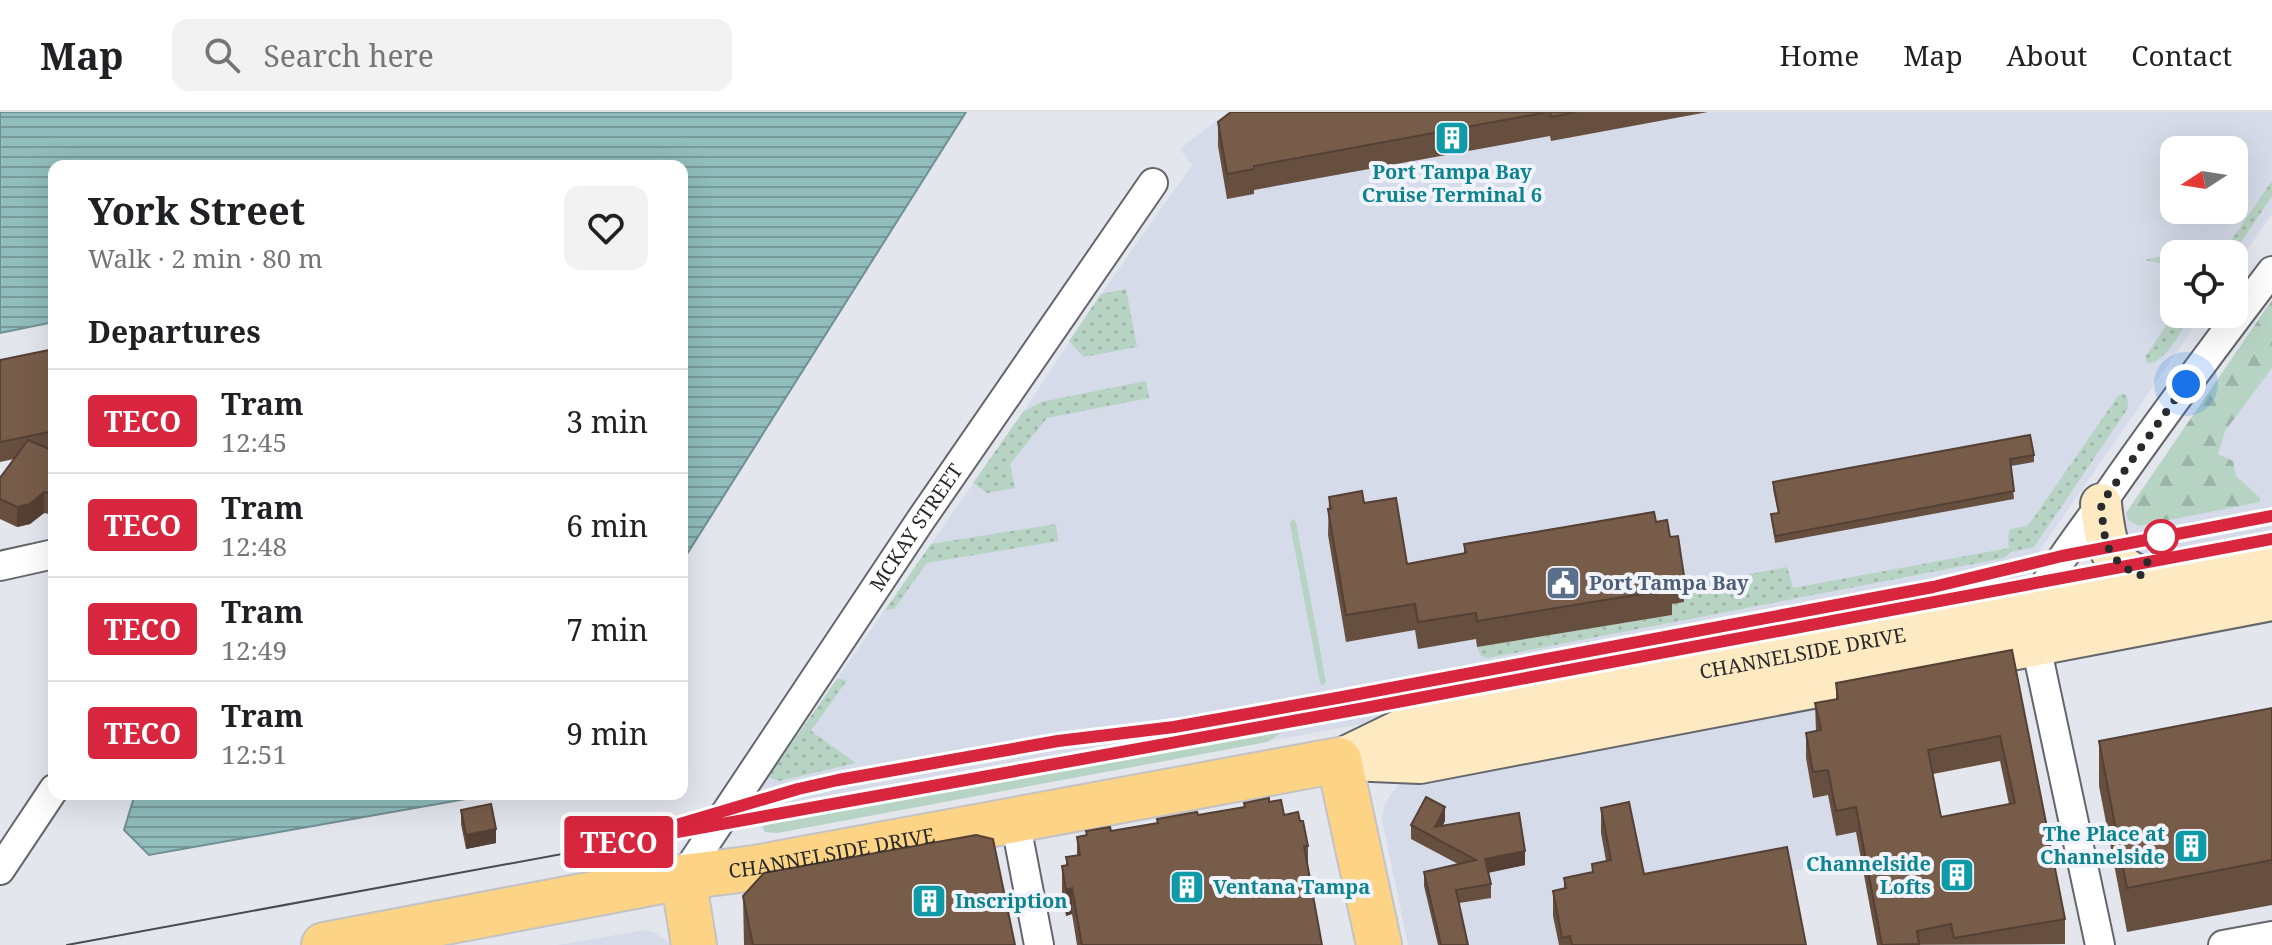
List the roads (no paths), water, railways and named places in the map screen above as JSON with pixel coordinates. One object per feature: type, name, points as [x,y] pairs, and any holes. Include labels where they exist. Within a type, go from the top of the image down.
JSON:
[{"type":"main road","points":[[2101,504],[2107,547],[2121,567],[2169,586]]},
{"type":"main road","name":"CHANNELSIDE DRIVE","points":[[324,945],[683,877],[755,868],[1339,760],[1420,763],[2032,629],[2169,586],[2272,567]]},
{"type":"main road","name":"CHANNELSIDE DRIVE","points":[[2032,629],[2272,600]]},
{"type":"main road","points":[[1339,760],[1379,945]]},
{"type":"main road","points":[[683,877],[694,945]]},
{"type":"street","name":"MCKAY STREET","points":[[683,877],[920,521],[1153,183]]},
{"type":"street","points":[[2100,945],[2072,803],[2032,629],[2045,582],[2168,407],[2272,271]]},
{"type":"street","points":[[0,566],[48,555]]},
{"type":"street","points":[[0,870],[48,798]]},
{"type":"street","points":[[1015,820],[1039,945]]},
{"type":"street","points":[[2223,945],[2272,936]]},
{"type":"tram line","points":[[702,818],[838,780],[1058,741],[1174,727],[1337,698],[1933,587],[2062,556],[2272,516]]},
{"type":"tram line","name":"TECO","points":[[2272,516],[2062,556],[1933,587],[1337,698],[1174,727],[1058,741],[838,780],[616,843],[1365,708],[2272,539]]},
{"type":"tram line","points":[[67,945],[2272,539]]},
{"type":"place","name":"Port Tampa Bay Cruise Terminal 6","points":[[1452,138]]},
{"type":"place","name":"Port Tampa Bay","points":[[1563,583]]},
{"type":"place","name":"The Place at Channelside","points":[[2191,846]]},
{"type":"place","name":"Channelside Lofts","points":[[1957,875]]},
{"type":"place","name":"Ventana Tampa","points":[[1187,887]]},
{"type":"place","name":"Inscription","points":[[929,901]]}]
